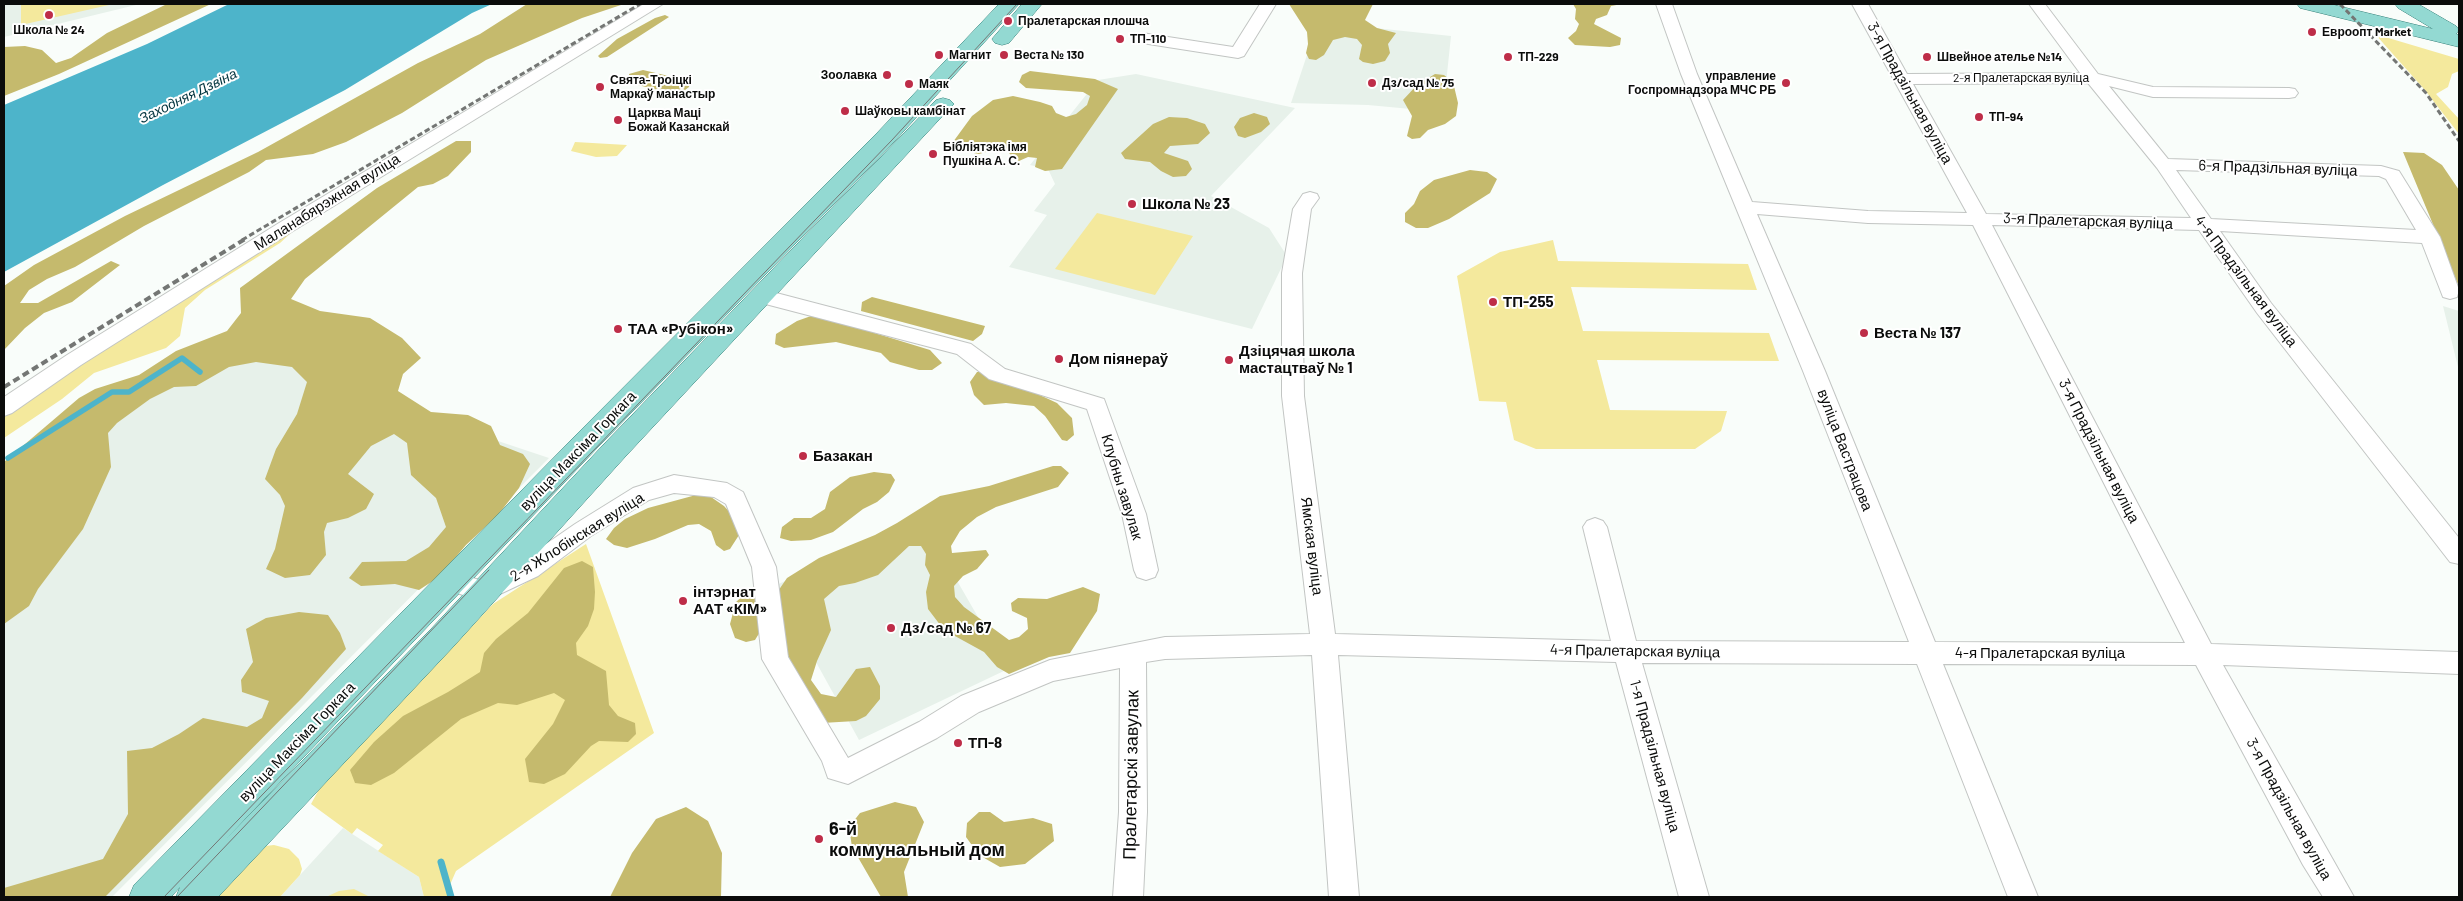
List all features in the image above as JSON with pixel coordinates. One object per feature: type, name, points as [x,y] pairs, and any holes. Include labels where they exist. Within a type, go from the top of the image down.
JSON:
[{"type":"main road","name":"вуліца Максіма Горкага","points":[[999,28],[1009,4]]},
{"type":"main road","name":"вуліца Максіма Горкага","points":[[194,897],[442,638],[615,450],[761,296],[896,140],[999,28],[1032,4]]},
{"type":"main road","points":[[2307,4],[2459,41]]},
{"type":"main road","points":[[2373,21],[2397,13],[2398,6],[2396,4]]},
{"type":"main road","points":[[2405,4],[2459,36]]},
{"type":"main road","name":"вуліца Максіма Горкага","points":[[147,897],[587,441],[896,140]]},
{"type":"street","name":"Маланабярэжная вуліца","points":[[4,408],[74,360],[286,227],[655,4]]},
{"type":"street","points":[[1142,38],[1238,53],[1268,4]]},
{"type":"street","name":"вуліца Вастрацова","points":[[1664,4],[1689,74],[1824,396],[2023,897]]},
{"type":"street","name":"3-я Прадзільная вуліца","points":[[1860,4],[1979,218],[2203,654],[2313,856],[2339,897]]},
{"type":"street","name":"4-я Прадзільная вуліца","points":[[2037,4],[2066,45],[2095,78],[2163,164],[2264,308],[2459,555]]},
{"type":"street","name":"2-я Пралетарская вуліца","points":[[1901,79],[2095,78],[2153,92],[2289,93]]},
{"type":"street","name":"6-я Прадзільная вуліца","points":[[2163,164],[2381,171],[2394,175],[2430,237]]},
{"type":"street","name":"Ямская вуліца","points":[[1310,198],[1302,208],[1292,273],[1293,387],[1324,644],[1344,897]]},
{"type":"street","name":"3-я Пралетарская вуліца","points":[[1746,207],[1868,216],[2204,224],[2430,237]]},
{"type":"street","points":[[2430,237],[2450,292]]},
{"type":"street","name":"Клубны завулак","points":[[761,296],[964,349],[996,374],[1096,404],[1134,514],[1146,570]]},
{"type":"street","points":[[587,441],[615,450]]},
{"type":"street","name":"2-я Жлобінская вуліца","points":[[483,592],[529,570],[583,530],[641,494],[674,484],[719,489],[735,498],[764,567],[775,659],[834,757],[838,768]]},
{"type":"street","name":"1-я Прадзільная вуліца","points":[[1595,527],[1626,652],[1694,897]]},
{"type":"street","points":[[452,581],[483,592]]},
{"type":"street","points":[[409,626],[442,638]]},
{"type":"street","name":"4-я Пралетарская вуліца","points":[[838,768],[848,772],[928,730],[970,704],[1050,672],[1165,648],[1218,645],[1324,644],[1626,652],[2203,654],[2459,663]]},
{"type":"street","name":"Пралетарскі завулак","points":[[1128,897],[1133,812],[1133,654]]},
{"type":"street","points":[[243,797],[276,810]]},
{"type":"shaded area","name":"Школа № 24","points":[[4,4],[140,4],[4,37]]},
{"type":"shaded area","points":[[21,4],[109,4],[109,5],[21,25]]},
{"type":"shaded area","points":[[167,4],[211,4],[59,74],[4,96],[4,47],[25,46],[42,50],[56,63],[71,58],[107,33]]},
{"type":"shaded area","points":[[527,4],[624,4],[582,18],[486,60],[402,113],[346,142],[313,154],[266,160],[249,172],[144,226],[75,267],[47,279],[29,290],[20,303],[38,303],[111,261],[120,265],[72,302],[44,313],[25,328],[4,350],[4,286],[34,265],[125,216],[258,152],[418,63],[480,34]]},
{"type":"shaded area","points":[[1289,4],[1373,4],[1365,20],[1377,28],[1396,33],[1388,44],[1390,53],[1385,61],[1373,64],[1363,62],[1359,59],[1362,45],[1357,39],[1345,37],[1333,40],[1324,55],[1316,60],[1309,59],[1306,53],[1308,44],[1307,32]]},
{"type":"shaded area","points":[[1573,4],[1622,4],[1611,6],[1607,15],[1596,19],[1594,24],[1621,38],[1620,45],[1610,47],[1575,45],[1568,38],[1576,31],[1579,24],[1575,19],[1576,9]]},
{"type":"shaded area","points":[[665,15],[669,17],[607,57],[600,58],[598,56],[617,39],[655,18]]},
{"type":"shaded area","name":"Дз/сад № 75","points":[[1318,22],[1451,36],[1443,112],[1368,105],[1291,103]]},
{"type":"shaded area","points":[[2375,34],[2459,59],[2459,71],[2452,74],[2448,87],[2436,94],[2459,119],[2459,134],[2424,89]]},
{"type":"shaded area","points":[[643,70],[690,81],[689,87],[681,93],[674,94],[638,85],[629,77],[629,74]]},
{"type":"shaded area","points":[[1030,71],[1095,79],[1118,89],[1062,169],[1045,171],[1035,167],[1037,158],[1028,157],[1019,161],[1012,157],[1007,150],[993,150],[979,154],[963,151],[953,142],[972,116],[993,100],[1013,96],[1040,102],[1052,106],[1056,113],[1066,117],[1076,114],[1087,105],[1090,96],[1083,92],[1026,88],[1019,82],[1022,75]]},
{"type":"shaded area","name":"Школа № 23","points":[[1136,74],[1295,108],[1211,196],[1269,228],[1287,256],[1252,329],[1009,267],[1047,215],[1034,211],[1055,184],[1048,169],[1030,165],[1098,80]]},
{"type":"shaded area","points":[[1435,74],[1444,75],[1453,82],[1458,103],[1456,116],[1445,124],[1428,130],[1420,138],[1412,139],[1407,136],[1412,116],[1403,100],[1417,85]]},
{"type":"shaded area","points":[[1254,113],[1267,117],[1270,124],[1261,132],[1245,138],[1238,136],[1234,127],[1240,118]]},
{"type":"shaded area","points":[[1169,117],[1187,118],[1205,124],[1210,133],[1198,144],[1170,146],[1164,153],[1188,161],[1192,169],[1186,176],[1173,177],[1161,171],[1150,162],[1125,159],[1121,153],[1153,124]]},
{"type":"shaded area","points":[[456,141],[471,141],[471,152],[448,176],[433,184],[418,187],[305,279],[291,299],[320,311],[370,318],[402,338],[421,358],[403,374],[398,391],[431,412],[468,415],[491,426],[500,445],[523,454],[530,464],[519,488],[498,515],[466,545],[439,577],[419,590],[395,584],[361,586],[349,578],[362,562],[406,561],[429,547],[446,527],[436,498],[411,475],[407,443],[394,434],[371,446],[348,474],[374,494],[366,509],[348,518],[327,523],[324,532],[326,555],[310,575],[285,578],[266,569],[275,549],[285,506],[280,495],[265,479],[276,449],[297,414],[307,382],[292,367],[256,362],[229,367],[196,386],[174,387],[150,399],[117,423],[108,433],[111,467],[83,529],[38,589],[29,606],[4,624],[4,462],[79,398],[95,389],[139,375],[176,351],[227,331],[241,313],[240,288],[377,188]]},
{"type":"shaded area","points":[[575,142],[627,145],[617,156],[596,157],[571,151]]},
{"type":"shaded area","points":[[2403,152],[2424,153],[2442,165],[2459,190],[2459,287]]},
{"type":"shaded area","points":[[1470,170],[1487,172],[1497,179],[1490,193],[1449,219],[1428,228],[1416,228],[1405,222],[1405,213],[1414,204],[1420,191],[1434,180]]},
{"type":"shaded area","points":[[1097,213],[1193,236],[1155,295],[1055,269]]},
{"type":"shaded area","points":[[285,232],[291,233],[280,243],[205,290],[185,308],[180,336],[166,348],[94,373],[62,399],[4,438],[4,416],[96,353]]},
{"type":"shaded area","points":[[1553,240],[1558,261],[1748,264],[1757,290],[1571,287],[1583,331],[1769,333],[1779,361],[1597,360],[1610,410],[1727,411],[1721,431],[1695,449],[1536,449],[1514,440],[1506,402],[1479,401],[1457,276],[1500,252]]},
{"type":"shaded area","points":[[872,297],[985,326],[982,334],[973,341],[861,311],[862,302]]},
{"type":"shaded area","points":[[2443,306],[2459,311],[2459,371]]},
{"type":"shaded area","points":[[811,316],[842,323],[930,350],[942,363],[932,370],[919,370],[890,362],[881,353],[836,342],[784,348],[775,344],[776,334],[797,321]]},
{"type":"shaded area","points":[[258,347],[498,441],[549,458],[112,897],[4,897],[4,481],[74,428]]},
{"type":"shaded area","points":[[977,372],[990,372],[1057,403],[1072,418],[1074,435],[1067,441],[1062,440],[1045,416],[1034,406],[1006,403],[984,405],[974,395],[970,382]]},
{"type":"shaded area","points":[[1053,466],[1061,466],[1069,473],[1058,487],[996,507],[977,517],[960,531],[951,546],[952,553],[986,550],[989,555],[977,569],[963,576],[954,586],[955,597],[964,607],[1009,640],[1019,637],[1028,629],[1027,618],[1012,611],[1011,603],[1018,598],[1047,599],[1083,587],[1100,594],[1097,611],[1070,653],[1049,657],[1009,674],[997,667],[984,652],[944,630],[928,609],[926,592],[930,575],[925,565],[926,554],[921,546],[909,546],[878,575],[839,586],[824,599],[831,630],[811,680],[821,694],[836,697],[856,669],[870,667],[880,686],[880,699],[866,716],[856,721],[822,723],[799,686],[785,646],[774,597],[787,578],[819,558],[875,535],[940,496],[989,486]]},
{"type":"shaded area","points":[[874,472],[891,474],[895,480],[889,492],[877,502],[863,509],[833,532],[811,540],[791,541],[780,538],[782,527],[794,518],[811,518],[825,509],[830,492],[850,477]]},
{"type":"shaded area","points":[[696,495],[711,497],[724,506],[735,518],[739,535],[730,549],[724,551],[716,545],[711,531],[699,524],[688,525],[627,548],[614,545],[606,539],[614,528],[625,519],[648,508]]},
{"type":"shaded area","name":"Дз/сад № 67","points":[[922,520],[1008,669],[859,740],[774,586]]},
{"type":"shaded area","points":[[586,544],[654,733],[456,871],[449,887],[453,897],[424,897],[419,877],[378,851],[383,845],[357,828],[352,834],[311,804],[322,784],[493,604]]},
{"type":"shaded area","points":[[582,561],[593,567],[595,592],[594,609],[588,626],[576,643],[577,655],[606,671],[609,705],[618,716],[635,723],[636,734],[628,742],[599,741],[591,746],[565,774],[544,784],[529,782],[525,759],[553,724],[565,700],[554,693],[517,705],[498,703],[461,719],[394,773],[371,785],[355,783],[350,770],[374,742],[403,716],[480,672],[484,653],[496,639],[528,613],[564,568]]},
{"type":"shaded area","points":[[751,588],[761,591],[763,627],[755,640],[746,642],[735,638],[730,624],[736,602]]},
{"type":"shaded area","points":[[299,612],[328,615],[340,633],[346,649],[302,698],[105,897],[4,897],[4,888],[103,859],[128,814],[127,751],[152,748],[179,734],[203,718],[247,727],[262,718],[269,701],[242,692],[241,680],[253,662],[246,629],[266,618]]},
{"type":"shaded area","points":[[895,802],[916,807],[924,822],[904,872],[908,897],[881,897],[852,847],[849,827],[860,813]]},
{"type":"shaded area","points":[[686,807],[708,821],[722,853],[721,897],[610,897],[632,853],[656,819]]},
{"type":"shaded area","points":[[979,812],[990,812],[1004,822],[1033,818],[1052,824],[1054,841],[1025,864],[1000,867],[979,855],[966,837],[967,823]]},
{"type":"shaded area","points":[[343,828],[419,877],[424,897],[280,897]]},
{"type":"shaded area","points":[[274,845],[289,849],[299,859],[302,869],[300,875],[280,897],[217,897],[265,846]]},
{"type":"shaded area","points":[[354,889],[370,897],[326,897],[339,891]]},
{"type":"water","name":"Заходняя Дзвіна","points":[[229,4],[492,4],[472,13],[345,90],[163,185],[4,272],[4,105],[147,44]]},
{"type":"waterway","points":[[8,458],[112,392],[129,392],[182,358],[200,372]]},
{"type":"waterway","points":[[441,862],[451,897]]},
{"type":"tram line","points":[[164,897],[892,140],[1017,4]]},
{"type":"tram line","points":[[177,897],[489,570]]},
{"type":"railway","points":[[242,240],[640,4]]},
{"type":"railway","points":[[2340,4],[2426,93],[2459,141]]},
{"type":"railway","points":[[4,387],[245,239]]},
{"type":"place","name":"Школа № 24","points":[[49,15]]},
{"type":"place","name":"Пралетарская плошча","points":[[1008,21]]},
{"type":"place","name":"Евроопт Market","points":[[2312,32]]},
{"type":"place","name":"ТП-110","points":[[1120,39]]},
{"type":"place","name":"Магнит","points":[[939,55]]},
{"type":"place","name":"Веста № 130","points":[[1004,55]]},
{"type":"place","name":"ТП-229","points":[[1508,57]]},
{"type":"place","name":"Швейное ателье №14","points":[[1927,57]]},
{"type":"place","name":"Зоолавка","points":[[887,75]]},
{"type":"place","name":"Дз/сад № 75","points":[[1372,83]]},
{"type":"place","name":"управление Госпромнадзора МЧС РБ","points":[[1786,83]]},
{"type":"place","name":"Маяк","points":[[909,84]]},
{"type":"place","name":"Свята-Троіцкі Маркаў манастыр","points":[[600,87]]},
{"type":"place","name":"Шаўковы камбінат","points":[[845,111]]},
{"type":"place","name":"ТП-94","points":[[1979,117]]},
{"type":"place","name":"Царква Маці Божай Казанскай","points":[[618,120]]},
{"type":"place","name":"Бібліятэка імя Пушкіна А. С.","points":[[933,154]]},
{"type":"place","name":"Школа № 23","points":[[1132,204]]},
{"type":"place","name":"ТП-255","points":[[1493,302]]},
{"type":"place","name":"ТАА «Рубікон»","points":[[618,329]]},
{"type":"place","name":"Веста № 137","points":[[1864,333]]},
{"type":"place","name":"Дом піянераў","points":[[1059,359]]},
{"type":"place","name":"Дзіцячая школа мастацтваў № 1","points":[[1229,360]]},
{"type":"place","name":"Базакан","points":[[803,456]]},
{"type":"place","name":"інтэрнат ААТ «КІМ»","points":[[683,601]]},
{"type":"place","name":"Дз/сад № 67","points":[[891,628]]},
{"type":"place","name":"ТП-8","points":[[958,743]]},
{"type":"place","name":"6-й коммунальный дом","points":[[819,839]]}]
